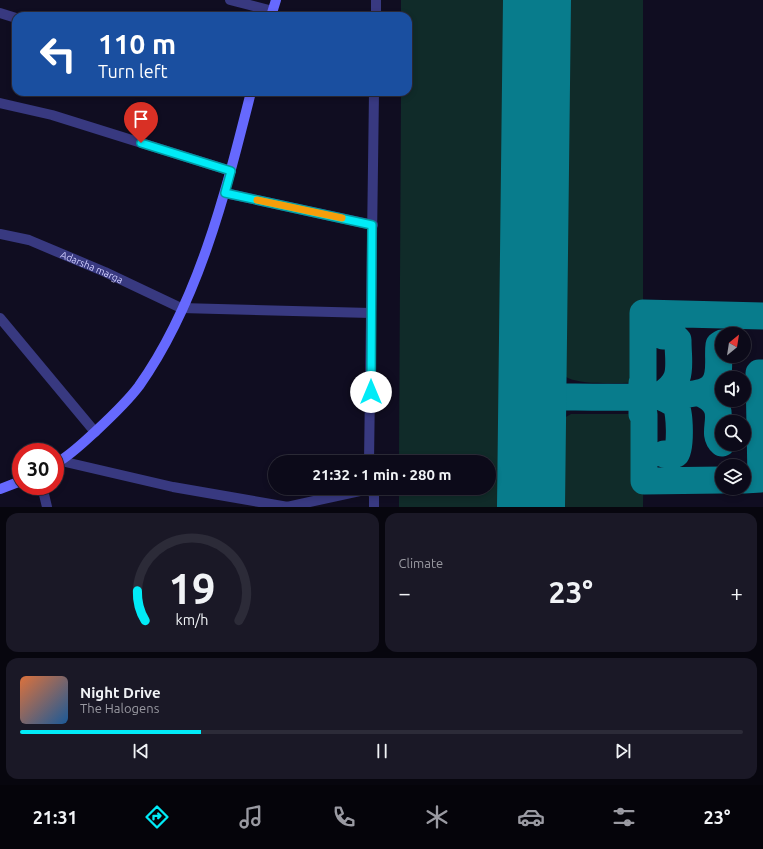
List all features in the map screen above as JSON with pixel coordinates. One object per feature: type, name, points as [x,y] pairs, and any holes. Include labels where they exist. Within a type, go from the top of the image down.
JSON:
[{"type":"street","points":[[230,0],[266,12]]},
{"type":"street","points":[[273,12],[276,0]]},
{"type":"street","points":[[376,0],[376,12]]},
{"type":"street","points":[[0,13],[12,17]]},
{"type":"street","points":[[64,458],[117,411],[138,387],[158,357],[206,252],[225,193],[250,96]]},
{"type":"street","points":[[369,455],[374,96]]},
{"type":"street","points":[[0,102],[52,115],[231,171]]},
{"type":"street","points":[[225,193],[372,225]]},
{"type":"street","name":"Adarsha marga","points":[[0,234],[29,240],[105,272],[181,308]]},
{"type":"street","points":[[181,308],[371,313]]},
{"type":"street","points":[[0,318],[95,432]]},
{"type":"street","points":[[64,464],[173,487],[288,507],[339,495]]},
{"type":"street","points":[[0,489],[12,485]]},
{"type":"street","points":[[44,495],[47,507]]},
{"type":"street","points":[[374,495],[374,507]]},
{"type":"green space","points":[[401,0],[509,0],[504,507],[399,507],[399,495],[496,495],[496,455],[399,455],[401,96],[412,96],[412,12],[401,12]]},
{"type":"green space","points":[[554,0],[643,0],[643,383],[594,383],[568,378],[559,371],[551,353]]},
{"type":"green space","points":[[571,414],[644,414],[643,507],[549,507],[551,433],[559,421]]},
{"type":"taxiway","points":[[715,480],[644,481],[644,414],[642,414],[643,313],[763,316]]},
{"type":"taxiway","points":[[663,336],[674,336],[678,340],[679,365],[673,385],[659,396],[670,401],[676,406],[679,423],[678,451],[676,454],[664,454]]},
{"type":"taxiway","points":[[533,361],[534,368],[541,385],[549,392],[562,397]]},
{"type":"taxiway","points":[[532,427],[536,416],[542,407],[550,401],[562,397],[664,396],[701,392],[710,388],[714,384],[717,379],[719,363]]},
{"type":"taxiway","points":[[751,480],[761,479],[759,373],[763,373]]},
{"type":"taxiway","points":[[700,393],[716,405],[718,415]]},
{"type":"runway","points":[[531,507],[537,0]]},
{"type":"slow traffic","points":[[257,200],[342,218]]},
{"type":"route","points":[[141,143],[231,171],[225,193],[372,225],[371,392]]}]
